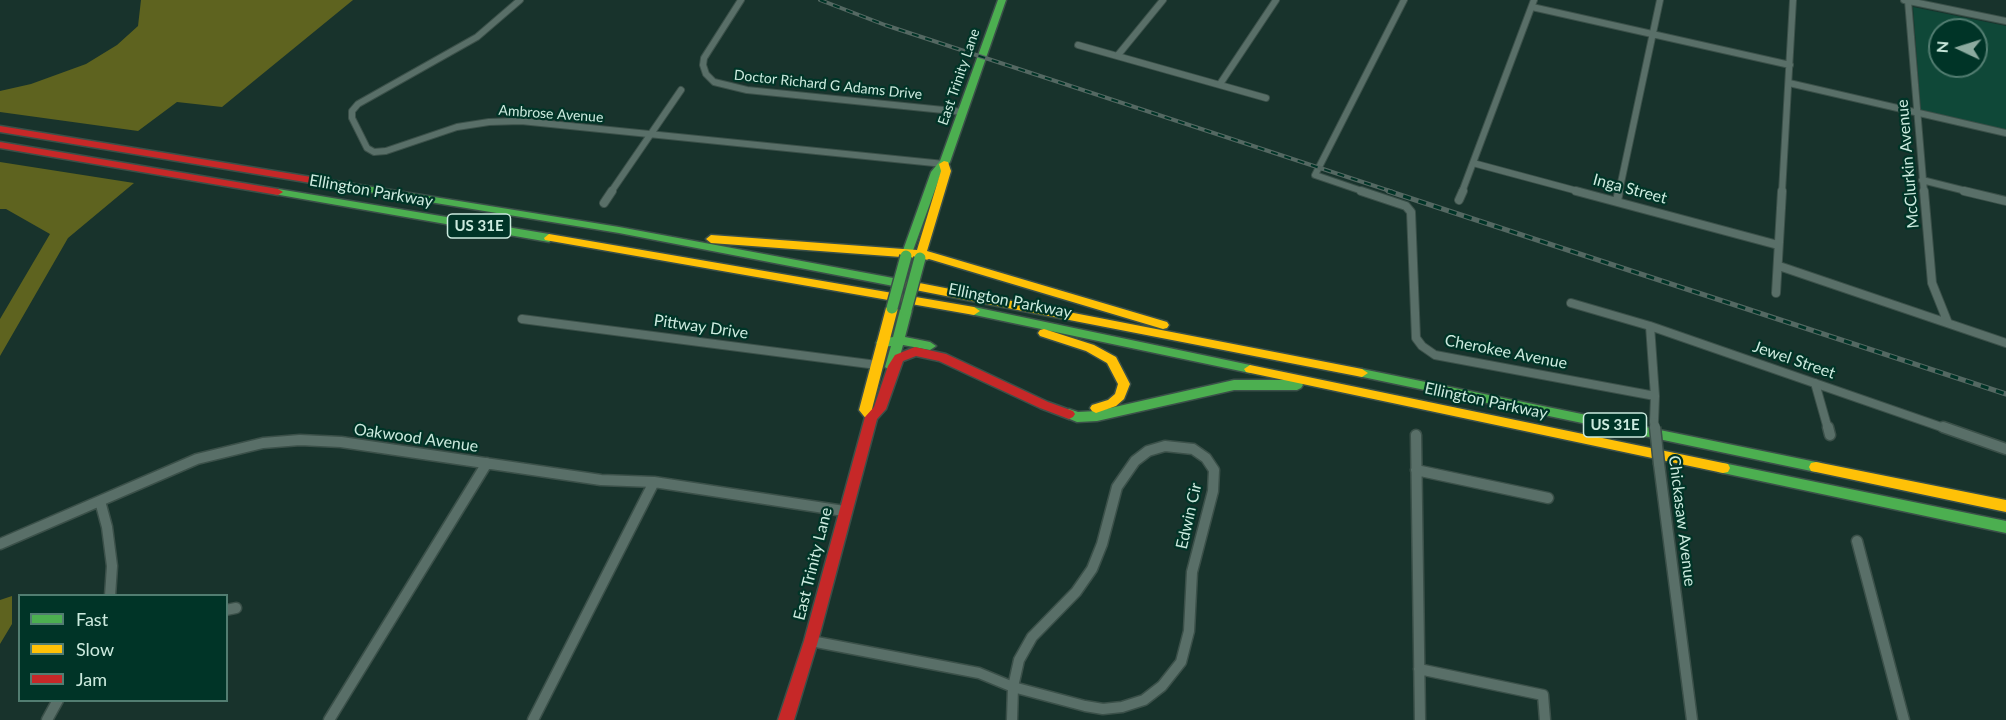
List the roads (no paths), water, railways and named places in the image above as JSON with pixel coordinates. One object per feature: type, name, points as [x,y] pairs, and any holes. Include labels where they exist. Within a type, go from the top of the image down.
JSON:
[{"type":"main road","name":"East Trinity Lane","points":[[876,413],[865,410],[906,255],[936,171],[944,164],[1002,0]]},
{"type":"main road","name":"Ellington Parkway","points":[[0,129],[619,230],[1224,345],[2006,506]]},
{"type":"main road","name":"Ellington Parkway","points":[[0,146],[957,307],[2006,527]]},
{"type":"main road","name":"East Trinity Lane","points":[[786,720],[811,642],[844,512],[897,344],[920,256],[946,171],[944,164]]},
{"type":"main road","points":[[619,230],[920,256],[1165,325],[1224,345]]},
{"type":"main road","points":[[882,343],[946,350],[1052,401],[1077,409],[1098,408],[1112,403],[1120,396],[1124,384],[1112,360],[1090,348],[957,307]]},
{"type":"main road","points":[[897,344],[942,357],[1044,405],[1077,417],[1097,416],[1234,386],[1335,386]]},
{"type":"main road","points":[[876,413],[899,358],[915,351]]},
{"type":"street","name":"Ambrose Avenue","points":[[520,0],[477,37],[358,104],[352,111],[352,118],[367,148],[374,152],[386,151],[457,127],[489,122],[549,123],[944,164]]},
{"type":"street","name":"Doctor Richard G Adams Drive","points":[[741,0],[704,58],[703,66],[706,74],[714,82],[747,90],[963,112]]},
{"type":"street","points":[[1118,56],[1163,0]]},
{"type":"street","points":[[1220,84],[1276,0]]},
{"type":"street","name":"Cherokee Avenue","points":[[1404,0],[1314,175],[1396,202],[1406,206],[1411,212],[1415,258],[1414,325],[1416,338],[1422,346],[1435,355],[1655,396]]},
{"type":"street","points":[[1617,201],[1660,0]]},
{"type":"street","points":[[1776,293],[1792,0]]},
{"type":"street","points":[[1906,0],[2006,21]]},
{"type":"street","name":"McClurkin Avenue","points":[[1906,0],[1932,283],[1948,323]]},
{"type":"street","points":[[1459,200],[1533,3],[1653,35],[1790,65]]},
{"type":"street","points":[[1078,45],[1266,98]]},
{"type":"street","points":[[1789,83],[2006,133]]},
{"type":"street","points":[[604,203],[681,90]]},
{"type":"street","name":"Inga Street","points":[[1473,163],[1778,245]]},
{"type":"street","points":[[1922,180],[2006,201]]},
{"type":"street","points":[[1779,266],[2006,343]]},
{"type":"street","name":"Jewel Street","points":[[1571,303],[1650,326],[2006,449]]},
{"type":"street","name":"Pittway Drive","points":[[522,319],[876,365]]},
{"type":"street","name":"Chickasaw Avenue","points":[[1650,326],[1655,396],[1654,422],[1692,720]]},
{"type":"street","points":[[1815,383],[1830,435]]},
{"type":"street","points":[[1416,435],[1419,720]]},
{"type":"street","name":"Oakwood Avenue","points":[[0,544],[198,459],[263,442],[300,440],[341,442],[601,480],[654,482],[844,512]]},
{"type":"street","name":"Edwin Cir","points":[[1012,720],[1013,687],[1019,660],[1032,637],[1076,592],[1092,569],[1102,544],[1117,486],[1135,461],[1149,451],[1165,446],[1183,446],[1193,449],[1206,458],[1214,470],[1213,491],[1192,572],[1189,631],[1181,662],[1162,686],[1144,700],[1122,707],[1103,709],[1013,687]]},
{"type":"street","points":[[328,720],[487,463]]},
{"type":"street","points":[[1416,470],[1548,498]]},
{"type":"street","points":[[533,720],[654,482]]},
{"type":"street","points":[[100,501],[107,527],[112,566],[110,594]]},
{"type":"street","points":[[1857,541],[1904,720]]},
{"type":"street","points":[[811,642],[979,673],[1013,687]]},
{"type":"street","points":[[1419,669],[1543,695],[1545,720]]},
{"type":"street","points":[[46,720],[57,702]]},
{"type":"railway","points":[[820,0],[885,25],[1393,192]]},
{"type":"railway","points":[[1388,191],[2006,394]]}]
